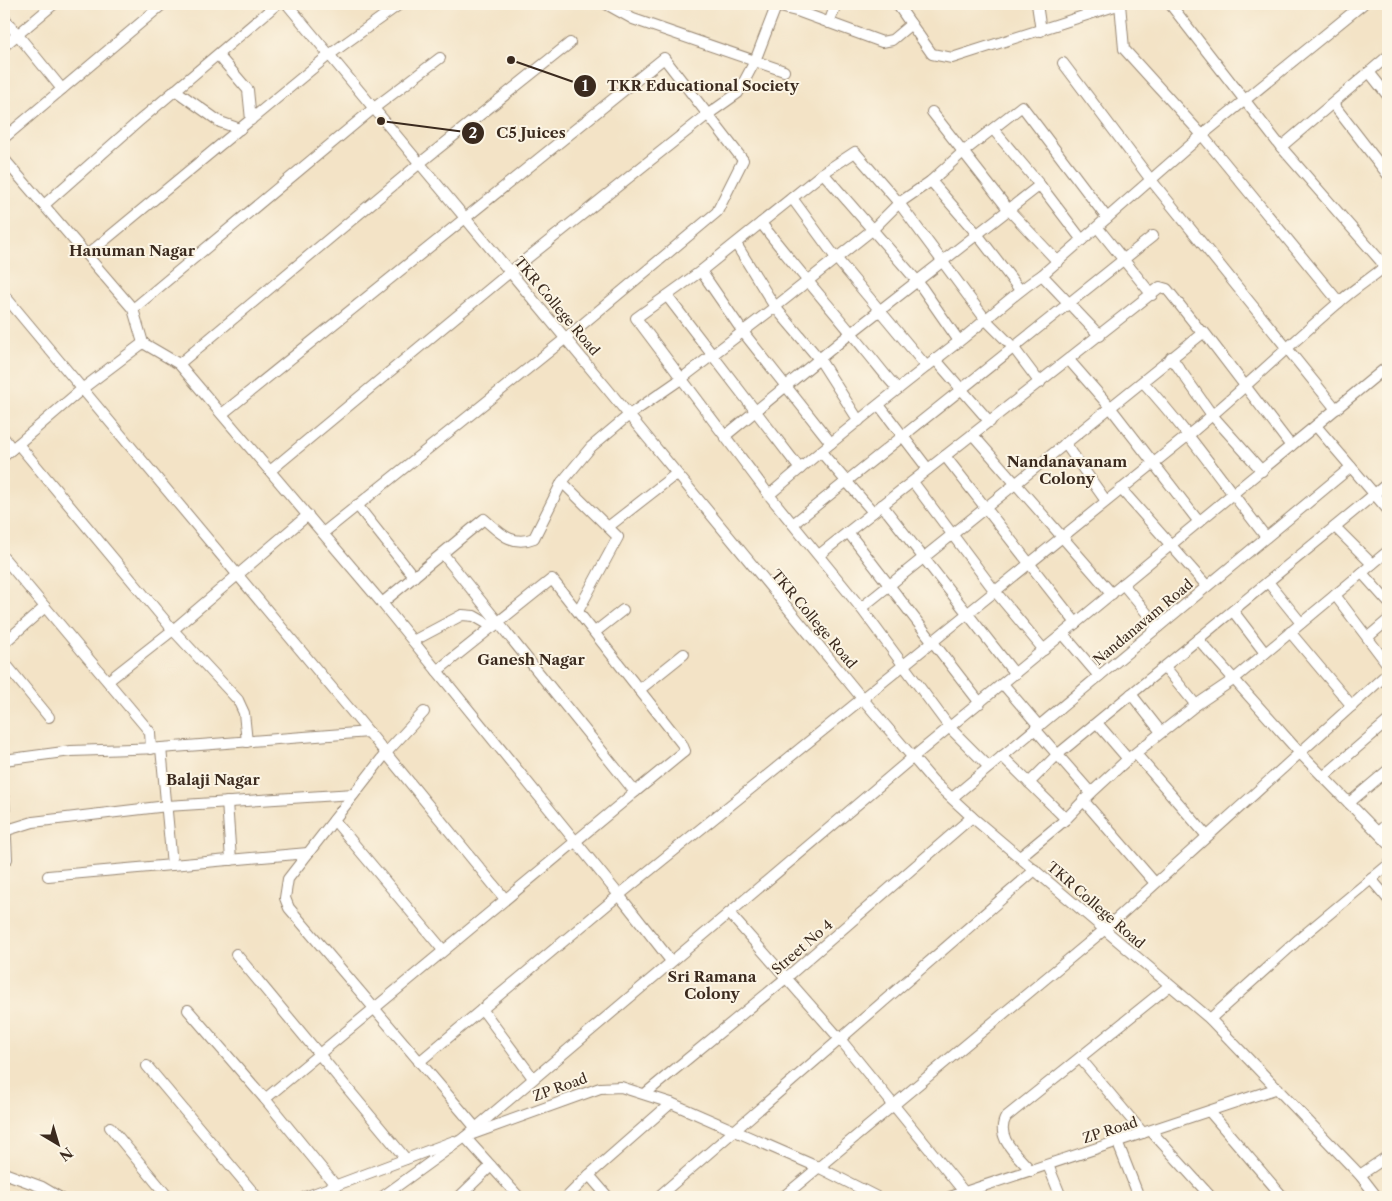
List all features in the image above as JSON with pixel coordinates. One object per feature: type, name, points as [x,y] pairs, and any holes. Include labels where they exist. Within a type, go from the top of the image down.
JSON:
[{"type":"street","points":[[4,46],[54,4]]},
{"type":"street","points":[[4,138],[163,4]]},
{"type":"street","points":[[44,205],[175,90],[277,4]]},
{"type":"street","name":"TKR College Road","points":[[287,4],[566,338],[676,474],[912,758],[933,781],[972,817],[1168,986],[1210,1019],[1360,1175],[1373,1196]]},
{"type":"street","points":[[87,256],[330,55],[400,4]]},
{"type":"street","points":[[606,4],[633,18],[784,71]]},
{"type":"street","points":[[829,23],[836,4]]},
{"type":"street","points":[[897,4],[932,54],[952,58],[1121,4],[1124,49],[1202,135],[1339,302]]},
{"type":"street","points":[[1037,4],[1041,31]]},
{"type":"street","points":[[419,1062],[861,697],[904,666],[994,590],[1189,434],[1339,302],[1387,265],[1281,147],[1170,4]]},
{"type":"street","points":[[769,496],[926,366],[986,320],[1020,290],[1058,262],[1202,135],[1363,4]]},
{"type":"street","points":[[270,471],[510,272],[707,114],[738,93],[755,62],[773,5],[800,12],[882,42],[892,40],[911,24]]},
{"type":"street","points":[[4,18],[62,89]]},
{"type":"street","points":[[179,364],[420,163],[570,43]]},
{"type":"street","points":[[218,55],[248,90],[251,120]]},
{"type":"street","points":[[1281,147],[1388,56]]},
{"type":"street","points":[[133,309],[374,108],[440,58]]},
{"type":"street","points":[[222,414],[664,58],[743,160],[717,212],[566,338],[323,533]]},
{"type":"street","points":[[1063,63],[1150,180],[1336,409]]},
{"type":"street","points":[[1369,72],[1388,96]]},
{"type":"street","points":[[175,90],[220,122],[240,129]]},
{"type":"street","points":[[1333,104],[1388,175]]},
{"type":"street","points":[[382,603],[484,519],[505,538],[523,543],[534,538],[562,482],[591,446],[629,415],[681,379],[775,307],[872,230],[899,203],[931,181],[963,152],[1022,106],[1107,218]]},
{"type":"street","points":[[932,112],[1008,209],[1058,262]]},
{"type":"street","points":[[993,129],[1040,185],[1082,240]]},
{"type":"street","points":[[989,767],[950,728],[820,555],[769,496],[636,318],[736,244],[823,173],[855,152],[899,203],[986,320],[1013,347],[1040,383]]},
{"type":"street","points":[[4,159],[133,309],[143,343],[179,364],[222,414],[382,603],[671,961]]},
{"type":"street","points":[[823,173],[918,282],[959,341]]},
{"type":"street","points":[[931,181],[978,234],[1020,290]]},
{"type":"street","points":[[725,436],[851,333],[1040,185]]},
{"type":"street","points":[[792,198],[879,312],[926,366]]},
{"type":"street","points":[[761,223],[806,281],[883,374],[898,389]]},
{"type":"street","points":[[1098,228],[1152,295]]},
{"type":"street","points":[[793,524],[1153,236]]},
{"type":"street","points":[[736,244],[775,307],[820,360],[859,421]]},
{"type":"street","points":[[701,271],[743,332],[788,386],[831,443]]},
{"type":"street","points":[[1042,275],[1100,336]]},
{"type":"street","points":[[820,555],[1160,287],[1167,289],[1246,385],[1291,446]]},
{"type":"street","points":[[4,295],[369,732],[505,899]]},
{"type":"street","points":[[667,296],[800,469]]},
{"type":"street","points":[[861,608],[1016,485],[1202,332]]},
{"type":"street","points":[[4,456],[82,389],[143,343]]},
{"type":"street","points":[[1172,357],[1212,415],[1262,470]]},
{"type":"street","points":[[935,359],[960,390],[990,422]]},
{"type":"street","points":[[1069,360],[1110,407],[1199,522]]},
{"type":"street","points":[[382,1197],[465,1137],[912,758],[1388,366]]},
{"type":"street","points":[[1143,382],[1189,434],[1266,537]]},
{"type":"street","points":[[879,405],[928,470]]},
{"type":"street","points":[[1316,426],[1388,510]]},
{"type":"street","points":[[973,435],[1112,594]]},
{"type":"street","points":[[4,438],[15,446],[173,630],[238,700],[244,713],[246,742]]},
{"type":"street","points":[[1065,443],[1106,501]]},
{"type":"street","points":[[821,452],[873,512]]},
{"type":"street","points":[[945,456],[1076,623]]},
{"type":"street","name":"Nandanavam Road","points":[[952,798],[1351,467]]},
{"type":"street","points":[[608,528],[676,474]]},
{"type":"street","points":[[562,482],[618,538],[578,611]]},
{"type":"street","points":[[913,482],[994,590],[1044,650]]},
{"type":"street","points":[[1029,783],[1057,755],[1388,483]]},
{"type":"street","points":[[1121,489],[1207,586]]},
{"type":"street","points":[[358,505],[414,578]]},
{"type":"street","points":[[882,505],[1015,674]]},
{"type":"street","points":[[108,681],[173,630],[308,515]]},
{"type":"street","points":[[1335,527],[1372,564]]},
{"type":"street","points":[[848,532],[980,703]]},
{"type":"street","points":[[1020,857],[1066,819],[1087,796],[1161,732],[1233,680],[1388,551]]},
{"type":"street","points":[[443,554],[496,626],[635,792]]},
{"type":"street","points":[[4,558],[150,732],[156,749],[167,806],[172,865]]},
{"type":"street","points":[[1362,572],[1388,602]]},
{"type":"street","points":[[265,1099],[685,751],[682,744],[595,632],[552,580],[437,671]]},
{"type":"street","points":[[1268,582],[1301,623]]},
{"type":"street","points":[[1123,584],[1158,627]]},
{"type":"street","points":[[1335,595],[1388,665]]},
{"type":"street","points":[[4,643],[45,607]]},
{"type":"street","points":[[595,632],[623,610]]},
{"type":"street","points":[[1233,611],[1266,653]]},
{"type":"street","points":[[413,642],[462,615],[474,616],[496,626]]},
{"type":"street","points":[[1368,637],[1388,620]]},
{"type":"street","points":[[1290,632],[1352,706]]},
{"type":"street","points":[[1063,634],[1099,676]]},
{"type":"street","points":[[1198,639],[1299,752],[1388,843]]},
{"type":"street","points":[[640,690],[684,654]]},
{"type":"street","points":[[4,662],[49,717]]},
{"type":"street","points":[[1165,667],[1196,705]]},
{"type":"street","points":[[783,1197],[1104,930],[1388,673]]},
{"type":"street","points":[[1003,684],[1087,796],[1156,883]]},
{"type":"street","points":[[1131,694],[1161,732]]},
{"type":"street","points":[[424,712],[386,753],[288,879],[285,898],[289,908],[475,1127]]},
{"type":"street","points":[[1323,777],[1388,721]]},
{"type":"street","points":[[1097,723],[1207,836]]},
{"type":"street","points":[[4,760],[71,751],[156,749],[369,732]]},
{"type":"street","points":[[1002,756],[1066,819]]},
{"type":"street","points":[[1349,803],[1388,770]]},
{"type":"street","points":[[5,831],[33,822],[167,806],[354,794]]},
{"type":"street","points":[[4,799],[7,859]]},
{"type":"street","points":[[228,802],[231,860]]},
{"type":"street","name":"Street No 4","points":[[646,1093],[786,978],[972,817]]},
{"type":"street","points":[[334,820],[443,950]]},
{"type":"street","points":[[1378,832],[1388,823]]},
{"type":"street","points":[[48,876],[308,853]]},
{"type":"street","points":[[1210,1019],[1299,939],[1388,865]]},
{"type":"street","points":[[658,1197],[1035,870]]},
{"type":"street","points":[[1371,879],[1388,899]]},
{"type":"street","points":[[729,913],[840,1039],[965,1193]]},
{"type":"street","points":[[236,954],[406,1159]]},
{"type":"street","points":[[1031,1171],[1002,1135],[1001,1126],[1006,1117],[1168,986]]},
{"type":"street","points":[[482,1009],[533,1078]]},
{"type":"street","points":[[188,1010],[265,1099],[336,1186]]},
{"type":"street","points":[[1080,1058],[1147,1132],[1210,1197]]},
{"type":"street","points":[[147,1066],[257,1197]]},
{"type":"street","name":"ZP Road","points":[[305,1197],[600,1088],[621,1088],[646,1093],[820,1168],[877,1197]]},
{"type":"street","name":"ZP Road","points":[[950,1197],[965,1193],[980,1193],[1031,1171],[1278,1088]]},
{"type":"street","points":[[567,1197],[589,1175],[671,1103]]},
{"type":"street","points":[[1210,1112],[1283,1197]]},
{"type":"street","points":[[110,1127],[168,1197]]},
{"type":"street","points":[[465,1137],[519,1197]]},
{"type":"street","points":[[1117,1141],[1138,1197]]},
{"type":"street","points":[[1360,1175],[1388,1156]]},
{"type":"street","points":[[460,1197],[491,1166]]},
{"type":"street","points":[[1048,1166],[1060,1197]]},
{"type":"street","points":[[4,1173],[42,1186],[59,1197]]},
{"type":"street","points":[[589,1175],[608,1197]]},
{"type":"place","name":"TKR Educational Society","points":[[511,60]]},
{"type":"place","name":"C5 Juices","points":[[381,121]]},
{"type":"district","name":"Hanuman Nagar","points":[[132,250]]},
{"type":"district","name":"Nandanavanam Colony","points":[[1067,470]]},
{"type":"district","name":"Ganesh Nagar","points":[[531,659]]},
{"type":"district","name":"Balaji Nagar","points":[[213,779]]},
{"type":"district","name":"Sri Ramana Colony","points":[[712,984]]}]
